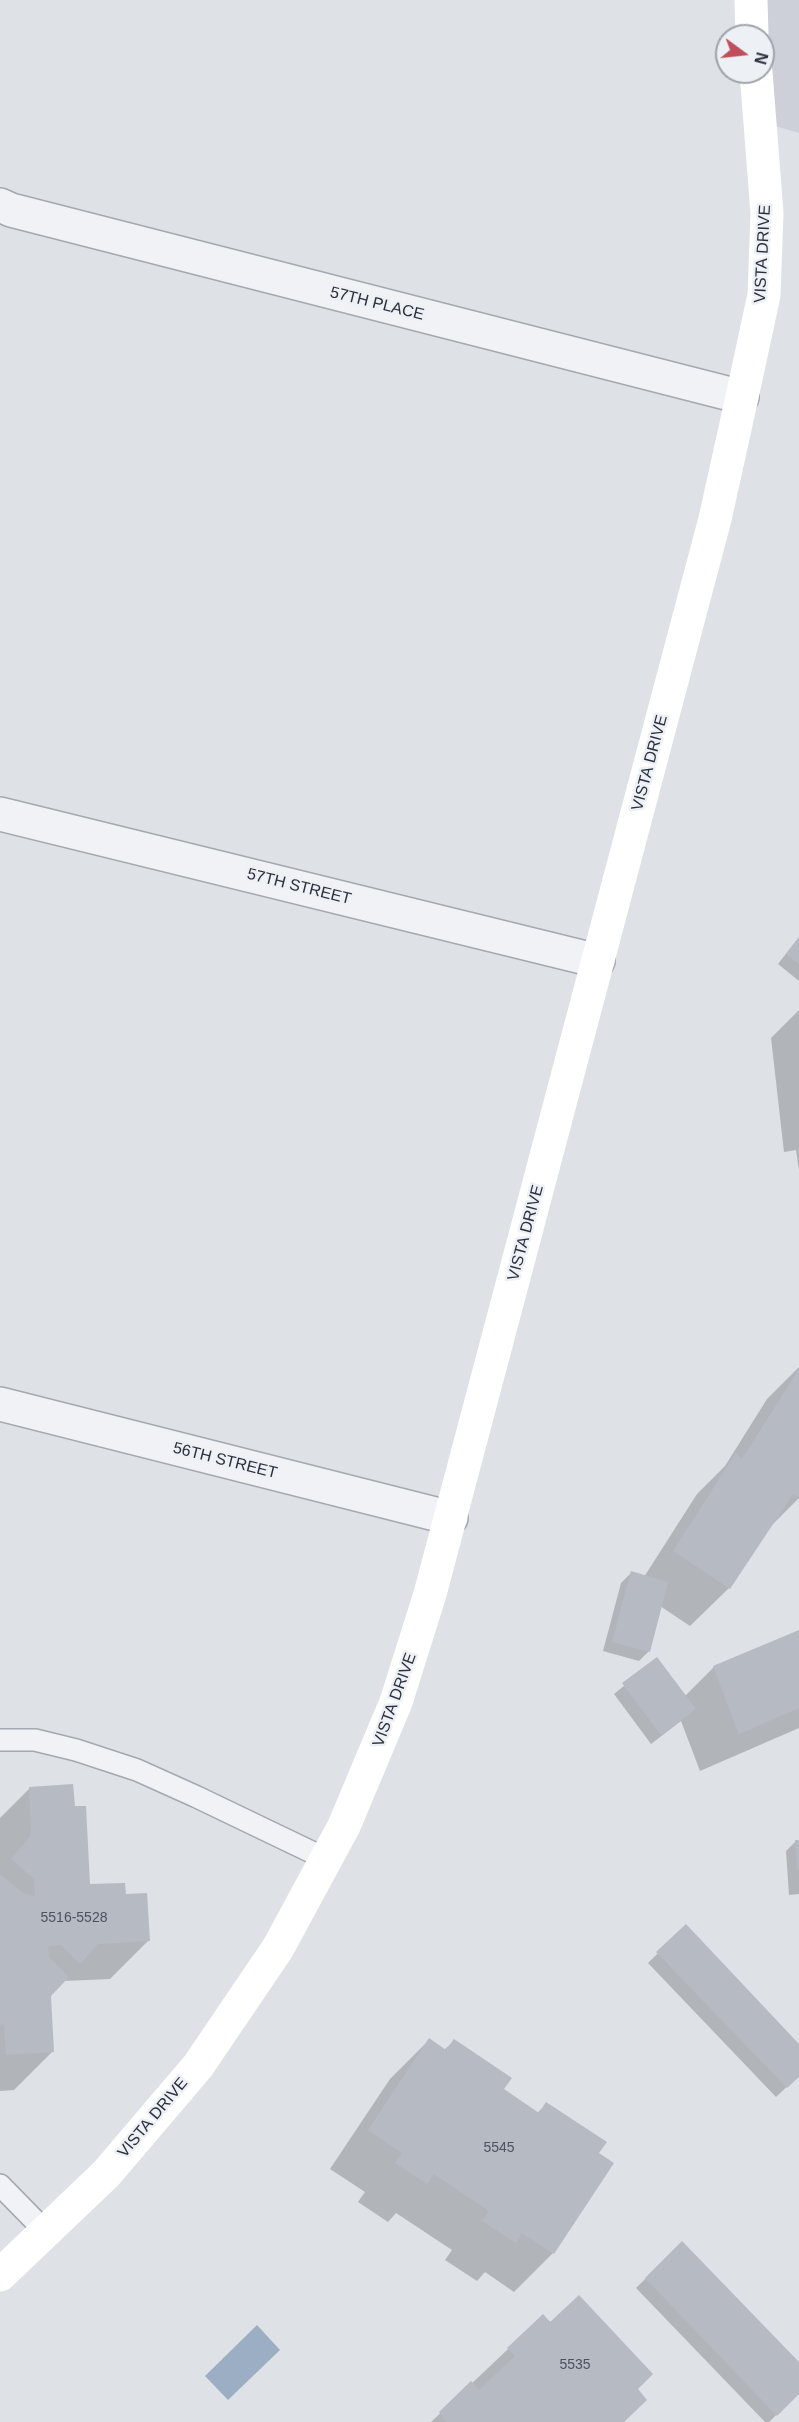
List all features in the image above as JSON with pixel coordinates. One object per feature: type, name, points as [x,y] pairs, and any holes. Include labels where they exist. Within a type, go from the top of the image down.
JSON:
[{"type":"street","points":[[751,0],[752,24]]},
{"type":"street","name":"VISTA DRIVE","points":[[0,2275],[106,2174],[198,2066],[278,1948],[357,1798],[396,1702],[451,1518],[715,519],[764,295],[767,213],[757,84]]},
{"type":"street","name":"57TH PLACE","points":[[6,208],[742,397]]},
{"type":"street","name":"57TH STREET","points":[[0,814],[598,961]]},
{"type":"street","name":"56TH STREET","points":[[0,1404],[451,1518]]},
{"type":"lane","points":[[0,1740],[35,1740],[76,1750],[137,1770],[326,1859]]},
{"type":"lane","points":[[0,2185],[46,2232]]},
{"type":"shaded area","points":[[751,0],[799,0],[799,133],[761,122],[762,84],[775,84],[775,24],[759,24]]},
{"type":"water","points":[[257,2325],[280,2350],[228,2400],[205,2376]]},
{"type":"building","points":[[799,937],[799,964],[786,954]]},
{"type":"building","points":[[799,1369],[799,1498],[793,1494],[730,1589],[673,1551],[736,1453],[742,1459]]},
{"type":"building","points":[[631,1571],[668,1582],[650,1652],[612,1642]]},
{"type":"building","points":[[799,1630],[799,1708],[739,1734],[713,1666]]},
{"type":"building","points":[[657,1657],[696,1709],[661,1735],[622,1683]]},
{"type":"building","points":[[73,1784],[75,1806],[86,1806],[90,1884],[125,1883],[126,1894],[147,1893],[150,1941],[98,1944],[80,1964],[61,1945],[48,1946],[49,1957],[69,1977],[51,1996],[54,2052],[6,2055],[4,2024],[0,2025],[0,1874],[23,1893],[35,1896],[34,1879],[11,1859],[31,1835],[29,1787]]},
{"type":"building","points":[[795,1840],[799,1840],[799,1869],[797,1869]]},
{"type":"building","points":[[686,1924],[799,2044],[799,2077],[787,2088],[656,1952]]},
{"type":"building","points":[[429,2038],[446,2050],[454,2039],[512,2078],[504,2089],[539,2113],[546,2102],[607,2142],[599,2153],[614,2163],[554,2254],[522,2233],[516,2243],[482,2221],[489,2211],[434,2174],[427,2184],[395,2163],[402,2153],[368,2130]]},
{"type":"building","points":[[682,2241],[799,2362],[799,2394],[777,2416],[645,2278]]},
{"type":"building","points":[[579,2295],[653,2374],[638,2389],[647,2400],[624,2422],[446,2422],[439,2412],[471,2381],[479,2390],[515,2356],[507,2348],[543,2314],[550,2322]]}]
